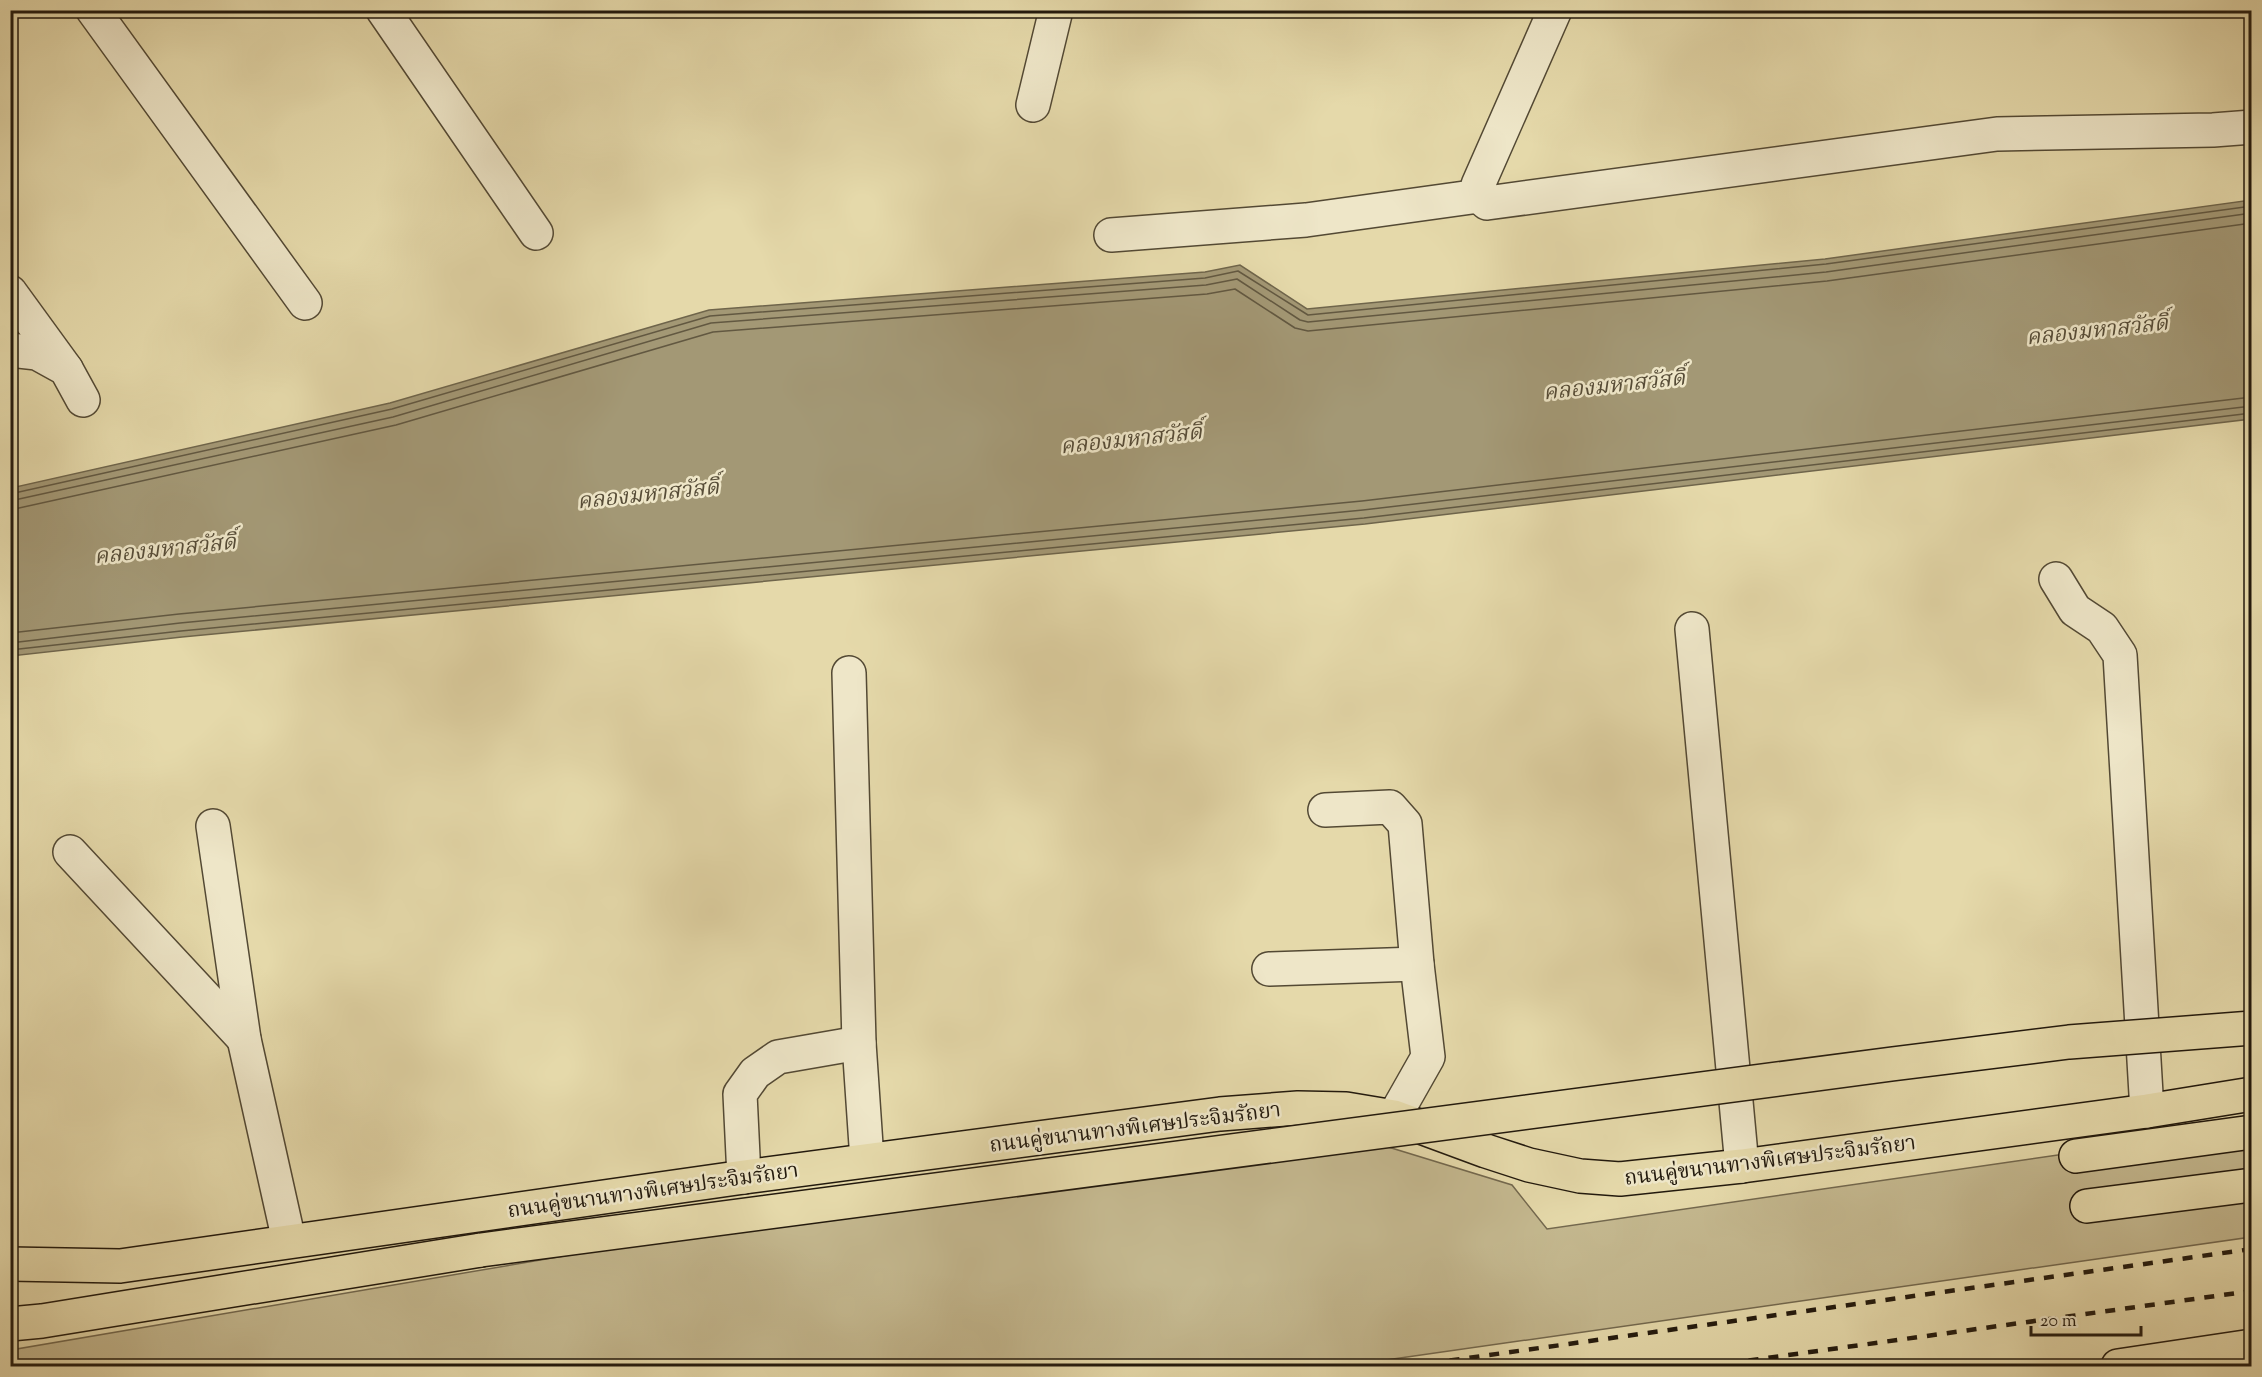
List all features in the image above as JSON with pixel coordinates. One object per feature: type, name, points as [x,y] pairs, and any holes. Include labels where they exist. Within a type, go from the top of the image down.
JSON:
[{"type":"main road","points":[[10,1324],[481,1250],[1892,1064],[2069,1042],[2252,1028]]},
{"type":"main road","name":"ถนนคู่ขนานทางพิเศษประจิมรัถยา","points":[[10,1264],[120,1266],[867,1160],[1220,1114],[1298,1108],[1346,1109],[1394,1117],[1529,1165],[1581,1176],[1620,1179],[1743,1166],[2147,1111],[2252,1094]]},
{"type":"main road","points":[[2076,1156],[2252,1132]]},
{"type":"main road","points":[[2087,1206],[2252,1185]]},
{"type":"main road","points":[[2118,1366],[2252,1346]]},
{"type":"street","points":[[93,10],[304,303]]},
{"type":"street","points":[[382,10],[536,233]]},
{"type":"street","points":[[1033,105],[1056,10]]},
{"type":"street","points":[[1479,196],[1478,185],[1555,10]]},
{"type":"street","points":[[1111,235],[1306,220],[1479,196],[1488,203],[1997,134],[2213,130],[2252,127]]},
{"type":"street","points":[[10,292],[66,369],[83,400]]},
{"type":"street","points":[[10,350],[37,353],[66,369]]},
{"type":"street","points":[[2056,579],[2075,610],[2102,628],[2120,655],[2147,1111]]},
{"type":"street","points":[[1692,629],[1743,1166]]},
{"type":"street","points":[[849,673],[859,1043],[867,1160]]},
{"type":"street","points":[[1325,810],[1390,807],[1405,824],[1417,964],[1428,1057],[1394,1117]]},
{"type":"street","points":[[213,826],[243,1039],[289,1241]]},
{"type":"street","points":[[70,852],[243,1039]]},
{"type":"street","points":[[1269,969],[1417,964]]},
{"type":"street","points":[[744,1177],[740,1094],[755,1073],[778,1057],[859,1043]]},
{"type":"shaded area","points":[[1323,1127],[1512,1185],[1547,1229],[2251,1127],[2251,1237],[1344,1366],[11,1366],[11,1350]]},
{"type":"water","name":"คลองมหาสวัสดิ์","points":[[2251,200],[2251,419],[1365,524],[182,637],[11,656],[11,488],[390,403],[709,310],[1205,272],[1240,265],[1307,309],[1825,259]]},
{"type":"railway","points":[[1410,1366],[2252,1249]]},
{"type":"railway","points":[[1709,1366],[2252,1291]]}]
